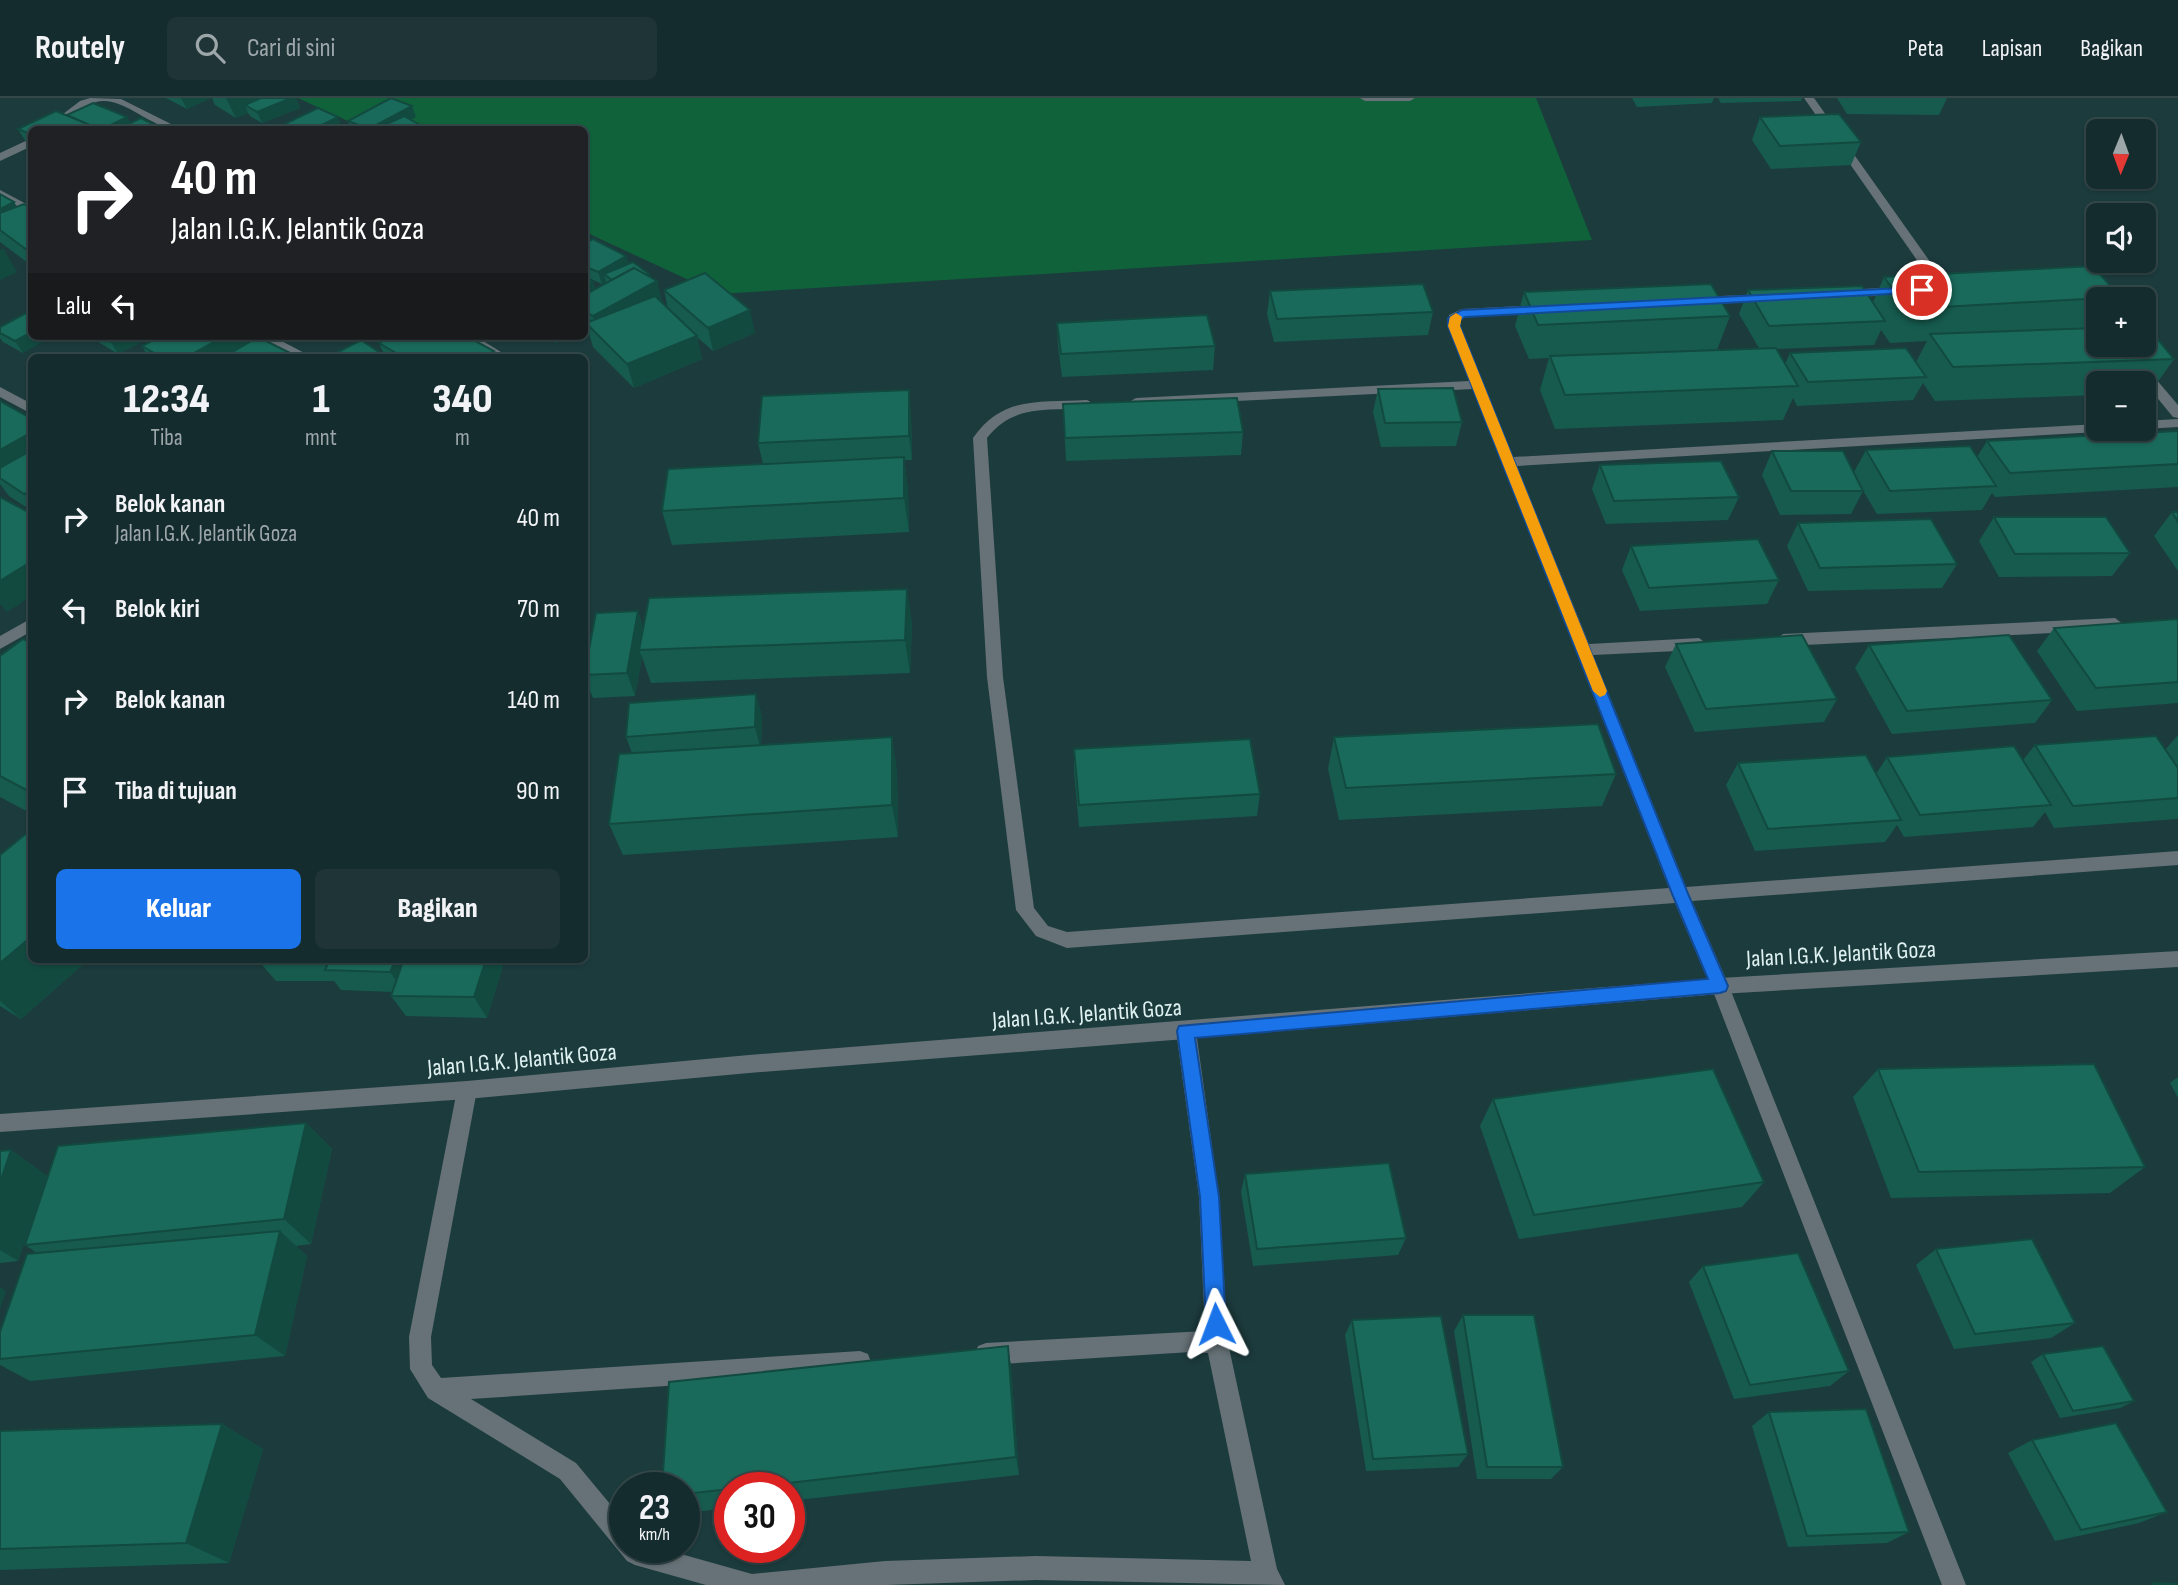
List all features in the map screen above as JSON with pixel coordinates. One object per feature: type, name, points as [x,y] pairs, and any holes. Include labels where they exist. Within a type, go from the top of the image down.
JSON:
[{"type":"street","points":[[53,126],[84,103],[104,98],[169,126]]},
{"type":"street","points":[[1365,98],[1410,98]]},
{"type":"street","points":[[1809,98],[1932,273]]},
{"type":"street","points":[[0,143],[28,144]]},
{"type":"street","points":[[0,158],[28,144]]},
{"type":"street","points":[[0,194],[28,210]]},
{"type":"street","points":[[1836,294],[1919,290]]},
{"type":"street","points":[[1684,302],[1780,297]]},
{"type":"street","points":[[1559,308],[1462,313],[1454,318],[1454,326],[1681,896],[1720,986],[1954,1585]]},
{"type":"street","points":[[270,340],[299,354]]},
{"type":"street","points":[[473,340],[497,354]]},
{"type":"street","points":[[2130,357],[2178,414]]},
{"type":"street","points":[[1123,403],[1479,385]]},
{"type":"street","points":[[0,391],[28,408]]},
{"type":"street","points":[[1097,404],[1018,408],[994,420],[980,438],[998,704],[1026,910],[1042,930],[1067,940],[2178,858]]},
{"type":"street","points":[[2156,424],[2178,423]]},
{"type":"street","points":[[1509,462],[2086,429]]},
{"type":"street","points":[[1763,641],[2137,623]]},
{"type":"street","points":[[0,643],[28,626]]},
{"type":"street","points":[[1584,650],[1722,643]]},
{"type":"street","name":"Jalan I.G.K. Jelantik Goza","points":[[0,1123],[467,1090],[749,1063],[1186,1031],[1720,986],[2178,960]]},
{"type":"street","points":[[755,1585],[885,1573],[1036,1568],[1270,1579],[1217,1343],[1209,1197],[1186,1031]]},
{"type":"street","points":[[467,1090],[420,1338],[421,1369],[436,1390],[568,1471],[609,1521]]},
{"type":"street","points":[[972,1355],[1191,1340],[1217,1343]]},
{"type":"street","points":[[436,1390],[875,1361]]},
{"type":"street","points":[[671,1563],[749,1585]]},
{"type":"green space","points":[[298,98],[1536,98],[1592,240],[719,294],[588,233],[588,126],[359,126]]},
{"type":"building","points":[[261,98],[291,98],[257,112],[245,105]]},
{"type":"building","points":[[391,98],[412,106],[375,126],[361,126],[348,121]]},
{"type":"building","points":[[93,103],[127,117],[109,126],[92,126],[67,115]]},
{"type":"building","points":[[318,108],[338,117],[320,126],[280,126]]},
{"type":"building","points":[[56,111],[92,126],[28,126],[28,133],[18,129]]},
{"type":"building","points":[[1839,114],[1861,142],[1780,146],[1760,117]]},
{"type":"building","points":[[404,116],[422,126],[383,126]]},
{"type":"building","points":[[141,118],[156,126],[124,126]]},
{"type":"building","points":[[0,194],[14,202],[0,209]]},
{"type":"building","points":[[24,204],[28,206],[28,251],[0,230],[0,213]]},
{"type":"building","points":[[593,239],[626,256],[598,272],[588,268],[588,242]]},
{"type":"building","points":[[633,262],[649,274],[634,268],[612,280],[604,274]]},
{"type":"building","points":[[2086,266],[2086,273],[2099,273],[2111,287],[2086,287],[2086,299],[1907,309],[1884,277]]},
{"type":"building","points":[[634,268],[657,281],[593,316],[588,313],[588,293]]},
{"type":"building","points":[[705,273],[750,310],[708,328],[664,290]]},
{"type":"building","points":[[1423,284],[1433,312],[1277,319],[1270,291]]},
{"type":"building","points":[[1711,284],[1730,316],[1538,325],[1524,292]]},
{"type":"building","points":[[1862,286],[1885,321],[1769,326],[1748,290]]},
{"type":"building","points":[[655,296],[697,336],[627,364],[588,322]]},
{"type":"building","points":[[28,312],[28,334],[15,341],[0,333],[0,327]]},
{"type":"building","points":[[1207,315],[1215,346],[1061,354],[1057,323]]},
{"type":"building","points":[[2086,328],[2086,357],[2156,357],[2156,337],[2174,359],[1953,367],[1930,334]]},
{"type":"building","points":[[153,340],[218,340],[192,354],[156,354],[142,346]]},
{"type":"building","points":[[253,340],[264,340],[292,354],[233,354],[231,353]]},
{"type":"building","points":[[361,340],[382,354],[335,354]]},
{"type":"building","points":[[385,340],[473,340],[494,351],[489,354],[398,354],[379,343]]},
{"type":"building","points":[[1776,348],[1798,386],[1565,395],[1550,356]]},
{"type":"building","points":[[1906,348],[1926,377],[1808,382],[1790,353]]},
{"type":"building","points":[[1453,388],[1462,422],[1385,423],[1378,389]]},
{"type":"building","points":[[909,390],[909,436],[758,443],[762,396]]},
{"type":"building","points":[[1237,398],[1243,432],[1065,438],[1063,404]]},
{"type":"building","points":[[0,401],[28,417],[28,434],[0,450]]},
{"type":"building","points":[[2178,431],[2178,464],[2010,473],[1987,441],[2086,436],[2086,441],[2156,441],[2156,432]]},
{"type":"building","points":[[1970,446],[1996,486],[1890,491],[1866,450]]},
{"type":"building","points":[[1772,451],[1843,451],[1863,491],[1791,491]]},
{"type":"building","points":[[28,452],[28,492],[24,494],[0,478],[0,468]]},
{"type":"building","points":[[904,457],[904,498],[662,511],[668,469]]},
{"type":"building","points":[[1721,461],[1739,497],[1614,501],[1600,465]]},
{"type":"building","points":[[0,497],[28,512],[28,564],[0,581]]},
{"type":"building","points":[[1994,517],[2106,517],[2130,553],[2015,554]]},
{"type":"building","points":[[1931,519],[1957,564],[1820,568],[1798,523]]},
{"type":"building","points":[[1758,539],[1779,580],[1649,588],[1631,546]]},
{"type":"building","points":[[907,589],[905,640],[639,650],[649,598]]},
{"type":"building","points":[[638,611],[627,673],[588,675],[588,654],[596,613]]},
{"type":"building","points":[[2178,619],[2178,682],[2096,688],[2054,628]]},
{"type":"building","points":[[1802,635],[1837,699],[1706,709],[1676,644]]},
{"type":"building","points":[[2009,635],[2052,700],[1907,711],[1869,645]]},
{"type":"building","points":[[23,639],[28,641],[28,791],[0,776],[0,656]]},
{"type":"building","points":[[756,694],[755,727],[626,737],[629,703]]},
{"type":"building","points":[[1598,724],[1616,774],[1346,788],[1334,737]]},
{"type":"building","points":[[2156,736],[2178,768],[2178,798],[2073,806],[2035,745]]},
{"type":"building","points":[[892,737],[892,805],[609,824],[619,754]]},
{"type":"building","points":[[1250,739],[1260,794],[1079,805],[1074,749]]},
{"type":"building","points":[[2014,746],[2051,805],[1920,815],[1887,757]]},
{"type":"building","points":[[1866,755],[1901,820],[1768,829],[1738,763]]},
{"type":"building","points":[[28,832],[28,939],[0,963],[0,855]]},
{"type":"building","points":[[328,963],[394,963],[390,972],[325,970]]},
{"type":"building","points":[[403,963],[485,963],[474,997],[391,996]]},
{"type":"building","points":[[2094,1064],[2145,1167],[1919,1172],[1878,1069]]},
{"type":"building","points":[[1713,1069],[1764,1182],[1534,1215],[1493,1099]]},
{"type":"building","points":[[306,1123],[284,1219],[25,1245],[58,1146]]},
{"type":"building","points":[[11,1150],[0,1183],[0,1151]]},
{"type":"building","points":[[1389,1163],[1406,1238],[1257,1249],[1245,1174]]},
{"type":"building","points":[[280,1231],[255,1335],[0,1359],[0,1332],[27,1254]]},
{"type":"building","points":[[2032,1239],[2075,1323],[1975,1334],[1936,1249]]},
{"type":"building","points":[[1798,1253],[1849,1371],[1750,1385],[1703,1266]]},
{"type":"building","points":[[1463,1315],[1534,1315],[1563,1467],[1487,1467]]},
{"type":"building","points":[[1441,1316],[1468,1454],[1373,1459],[1352,1320]]},
{"type":"building","points":[[1008,1346],[1016,1457],[805,1481],[805,1472],[714,1472],[714,1491],[700,1492],[700,1472],[663,1472],[669,1382]]},
{"type":"building","points":[[2103,1346],[2134,1401],[2073,1411],[2043,1354]]},
{"type":"building","points":[[1866,1409],[1909,1532],[1807,1536],[1769,1412]]},
{"type":"building","points":[[2116,1423],[2167,1512],[2081,1530],[2032,1440]]},
{"type":"building","points":[[222,1424],[186,1543],[0,1549],[0,1431]]},
{"type":"building","points":[[2153,1583],[2178,1584],[2178,1585],[2154,1585]]},
{"type":"slow traffic","points":[[1456,317],[1454,326],[1600,691]]},
{"type":"route","points":[[1216,1324],[1209,1197],[1186,1031],[1720,986],[1681,896],[1454,326],[1454,318],[1462,313],[1922,290]]}]
